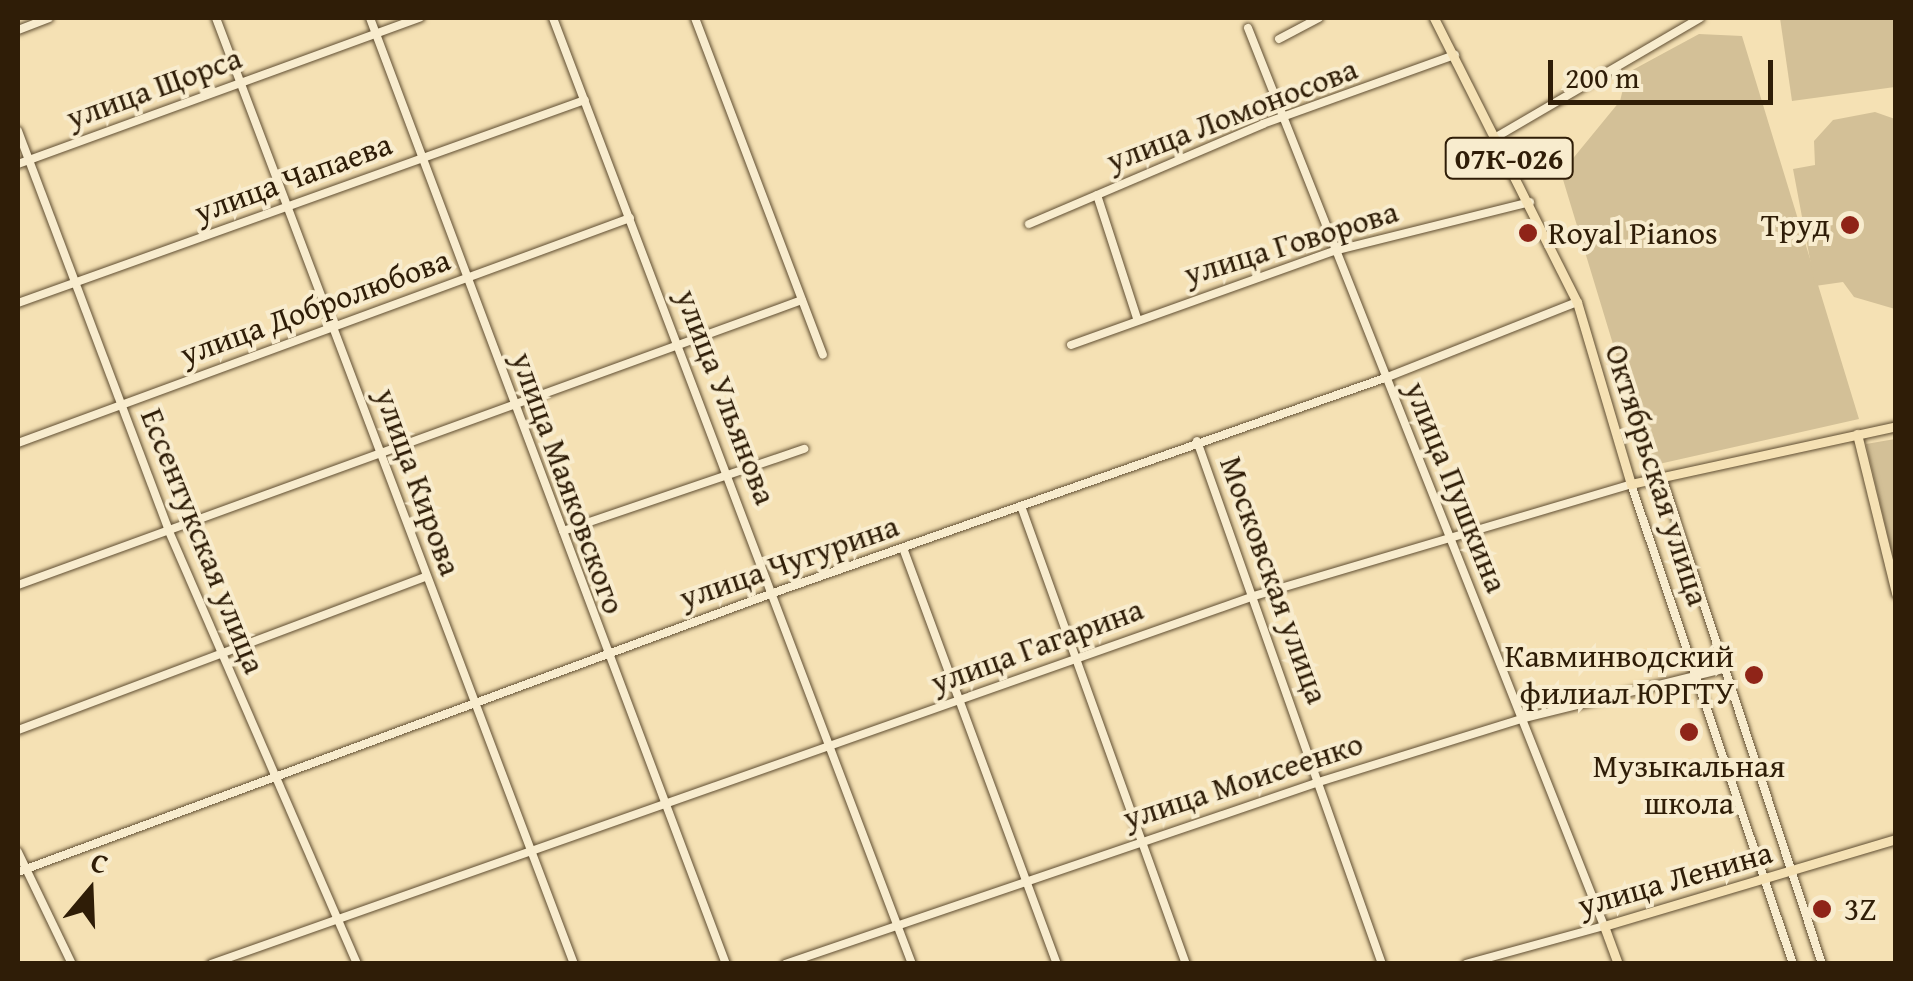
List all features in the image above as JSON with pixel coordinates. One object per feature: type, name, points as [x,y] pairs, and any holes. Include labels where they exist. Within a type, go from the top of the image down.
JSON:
[{"type":"main road","name":"Октябрьская улица","points":[[1434,18],[1498,136],[1577,302],[1631,484]]},
{"type":"main road","name":"улица Гагарина","points":[[1631,484],[1896,426]]},
{"type":"main road","points":[[1857,434],[1896,593]]},
{"type":"main road","name":"улица Ленина","points":[[1604,926],[1896,838]]},
{"type":"main road","name":"улица Пушкина","points":[[1604,926],[1618,964]]},
{"type":"street","points":[[18,30],[49,18]]},
{"type":"street","name":"улица Кирова","points":[[216,18],[574,964]]},
{"type":"street","name":"улица Маяковского","points":[[370,18],[563,531],[605,654],[726,964]]},
{"type":"street","name":"улица Щорса","points":[[18,164],[420,18]]},
{"type":"street","name":"улица Ульянова","points":[[553,18],[731,475],[912,964]]},
{"type":"street","points":[[695,18],[824,355]]},
{"type":"street","points":[[1279,39],[1319,18]]},
{"type":"street","points":[[1498,136],[1700,18]]},
{"type":"street","name":"улица Пушкина","points":[[1248,28],[1604,926]]},
{"type":"street","name":"улица Ломоносова","points":[[1029,224],[1282,119],[1455,55]]},
{"type":"street","name":"улица Чапаева","points":[[18,303],[585,100]]},
{"type":"street","name":"Ессентукская улица","points":[[18,131],[168,529],[271,777],[357,964]]},
{"type":"street","points":[[1097,195],[1137,318]]},
{"type":"street","name":"улица Говорова","points":[[1071,345],[1137,318],[1334,251],[1530,202]]},
{"type":"street","name":"улица Добролюбова","points":[[18,443],[630,218]]},
{"type":"street","points":[[18,585],[511,401],[802,300]]},
{"type":"street","name":"улица Чугурина","points":[[21,870],[773,593],[1385,378],[1577,302]]},
{"type":"street","name":"Московская улица","points":[[1197,441],[1382,964]]},
{"type":"street","points":[[563,531],[804,449]]},
{"type":"street","name":"Октябрьская улица","points":[[1662,478],[1822,964]]},
{"type":"street","name":"улица Гагарина","points":[[211,964],[1254,596],[1631,484]]},
{"type":"street","name":"Октябрьская улица","points":[[1631,484],[1793,964]]},
{"type":"street","points":[[1021,506],[1073,660],[1186,964]]},
{"type":"street","points":[[903,548],[1056,964]]},
{"type":"street","points":[[18,730],[426,577]]},
{"type":"street","name":"улица Моисеенко","points":[[785,964],[1026,878],[1522,718],[1723,669]]},
{"type":"street","points":[[18,852],[21,870],[72,964]]},
{"type":"street","name":"улица Ленина","points":[[1466,964],[1604,926]]},
{"type":"shaded area","points":[[1780,18],[1895,18],[1895,87],[1792,101]]},
{"type":"shaded area","points":[[1699,34],[1742,36],[1859,419],[1650,466],[1561,173],[1620,101],[1627,73]]},
{"type":"shaded area","name":"Труд","points":[[1875,112],[1895,119],[1895,309],[1854,297],[1843,282],[1815,286],[1793,169],[1815,165],[1814,141],[1833,120]]},
{"type":"shaded area","points":[[1896,439],[1895,566],[1866,444]]},
{"type":"place","name":"Труд","points":[[1850,225]]},
{"type":"place","name":"Royal Pianos","points":[[1528,233]]},
{"type":"place","name":"Кавминводский филиал ЮРГТУ","points":[[1754,675]]},
{"type":"place","name":"Музыкальная школа","points":[[1689,732]]},
{"type":"place","name":"3Z","points":[[1822,909]]}]
